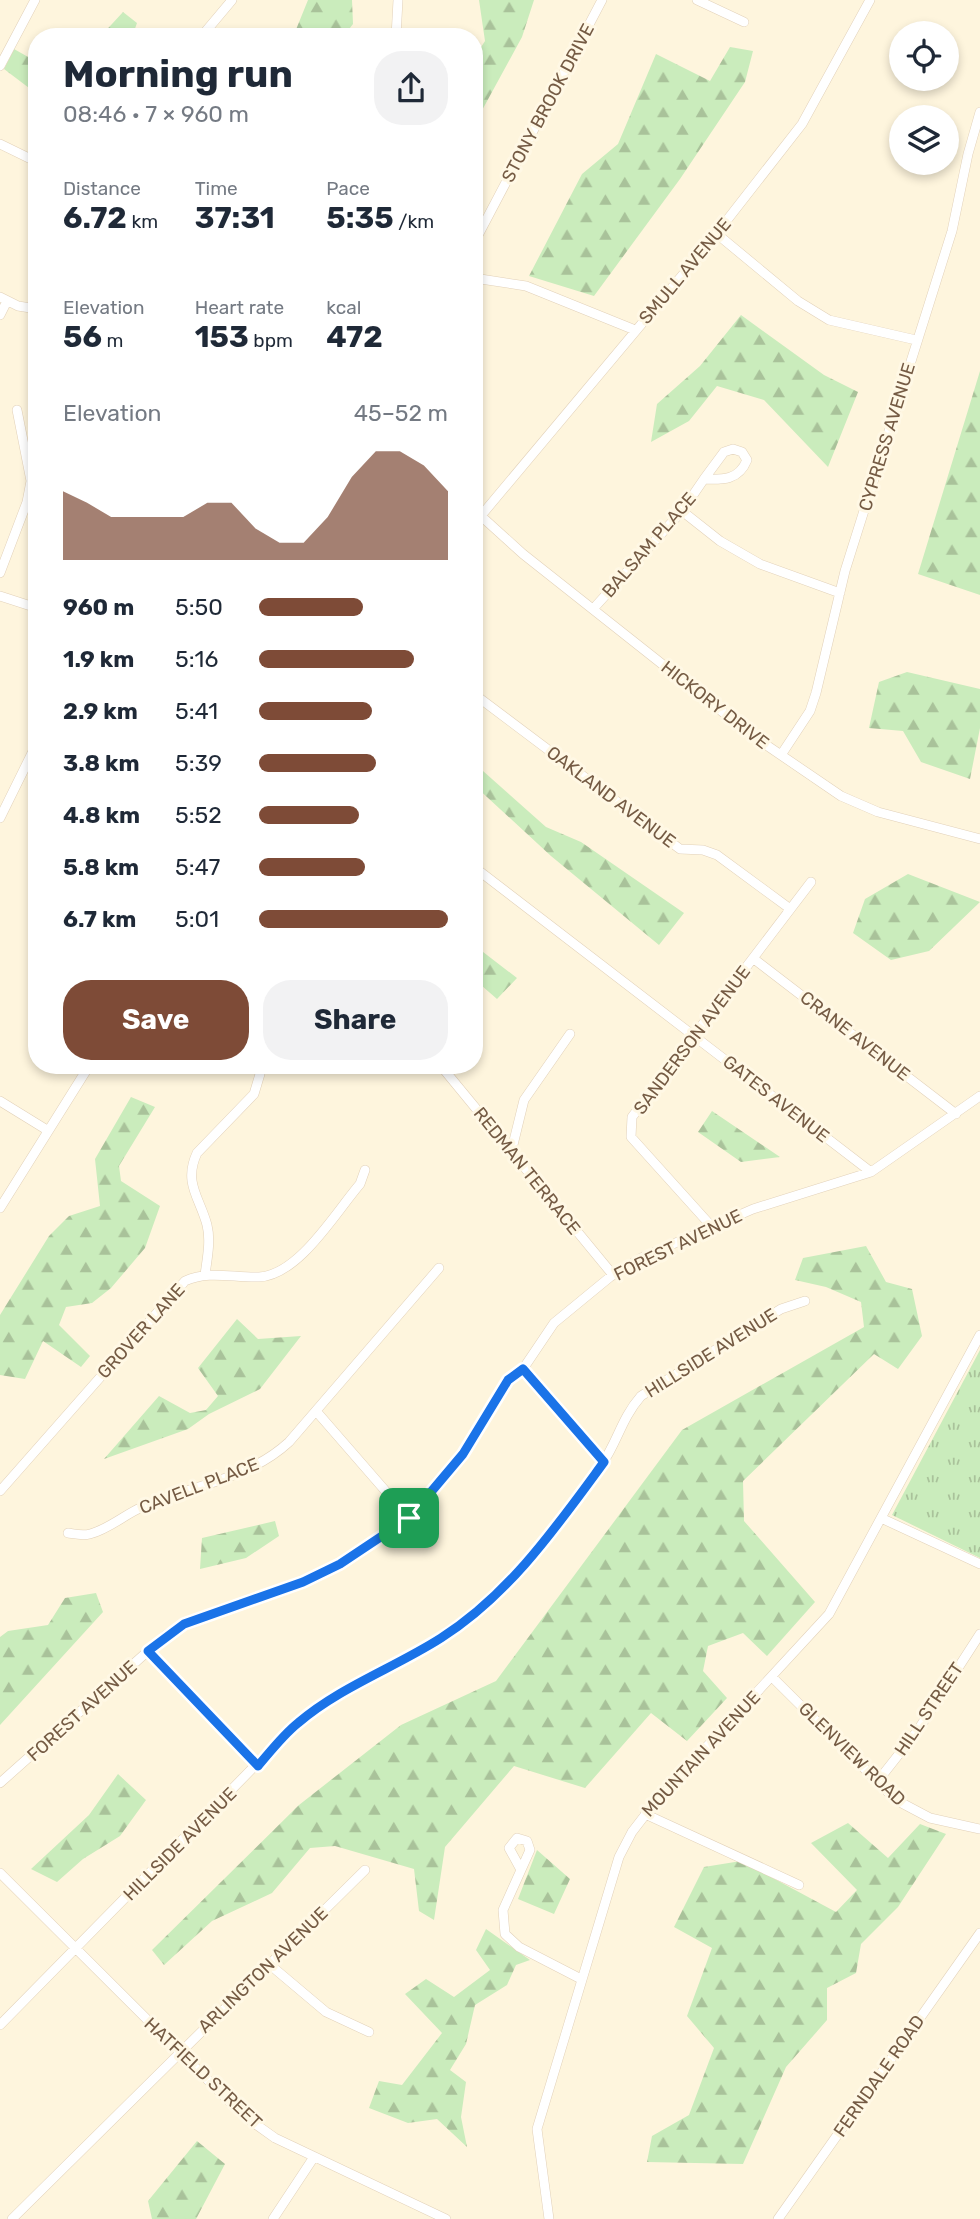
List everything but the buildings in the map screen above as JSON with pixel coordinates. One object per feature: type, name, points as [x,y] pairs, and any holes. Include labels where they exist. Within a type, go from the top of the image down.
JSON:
[{"type":"street","points":[[0,66],[34,0]]},
{"type":"street","points":[[209,28],[232,0]]},
{"type":"street","points":[[396,28],[398,0]]},
{"type":"street","name":"STONY BROOK DRIVE","points":[[483,226],[602,0]]},
{"type":"street","points":[[697,0],[744,22]]},
{"type":"street","name":"SMULL AVENUE","points":[[483,514],[717,233],[802,124],[870,0]]},
{"type":"street","name":"CYPRESS AVENUE","points":[[781,755],[810,711],[840,593],[916,340],[952,231],[968,153],[980,112]]},
{"type":"street","points":[[0,144],[28,158]]},
{"type":"street","points":[[717,233],[798,301],[829,320],[916,340]]},
{"type":"street","points":[[483,280],[544,292],[635,330]]},
{"type":"street","points":[[0,315],[3,299],[28,306]]},
{"type":"street","points":[[17,410],[28,466]]},
{"type":"street","name":"BALSAM PLACE","points":[[593,609],[682,511],[704,479],[724,452],[733,449],[742,452],[747,460],[742,471],[731,478],[704,479]]},
{"type":"street","points":[[0,573],[28,497]]},
{"type":"street","points":[[682,511],[720,541],[760,564],[840,593]]},
{"type":"street","name":"HICKORY DRIVE","points":[[483,524],[781,755],[841,796],[878,812],[980,839]]},
{"type":"street","points":[[0,596],[28,605]]},
{"type":"street","name":"OAKLAND AVENUE","points":[[483,701],[680,849],[703,850],[717,855],[789,908]]},
{"type":"street","points":[[0,818],[28,761]]},
{"type":"street","name":"GATES AVENUE","points":[[483,874],[871,1172]]},
{"type":"street","name":"SANDERSON AVENUE","points":[[713,1228],[631,1137],[632,1117],[811,882]]},
{"type":"street","name":"CRANE AVENUE","points":[[754,958],[956,1114]]},
{"type":"street","points":[[511,1153],[524,1100],[570,1034]]},
{"type":"street","points":[[0,1208],[84,1074]]},
{"type":"street","points":[[205,1275],[207,1225],[191,1187],[192,1163],[197,1153],[254,1094],[260,1074]]},
{"type":"street","name":"REDMAN TERRACE","points":[[447,1074],[613,1275]]},
{"type":"street","name":"FOREST AVENUE","points":[[0,1783],[148,1651],[184,1624],[291,1587],[340,1564],[409,1518],[463,1454],[508,1380],[523,1369],[554,1323],[613,1275],[641,1258],[753,1209],[871,1172],[980,1096]]},
{"type":"street","points":[[0,1101],[47,1130]]},
{"type":"street","name":"GROVER LANE","points":[[0,1491],[185,1281],[205,1275],[274,1275],[291,1266],[360,1184],[365,1170]]},
{"type":"street","name":"CAVELL PLACE","points":[[68,1533],[85,1535],[105,1530],[153,1503],[255,1466],[282,1448],[439,1268]]},
{"type":"street","name":"HILLSIDE AVENUE","points":[[0,2025],[298,1723],[328,1702],[442,1638],[506,1584],[551,1534],[604,1462],[625,1415],[641,1396],[780,1309],[806,1301]]},
{"type":"street","name":"MOUNTAIN AVENUE","points":[[550,2219],[537,2129],[619,1857],[645,1814],[829,1614],[980,1335]]},
{"type":"street","points":[[523,1369],[604,1462]]},
{"type":"street","points":[[316,1411],[409,1518]]},
{"type":"street","points":[[881,1518],[980,1564]]},
{"type":"street","name":"HILL STREET","points":[[877,1782],[918,1730],[980,1634]]},
{"type":"street","points":[[148,1651],[258,1766]]},
{"type":"street","name":"GLENVIEW ROAD","points":[[772,1677],[896,1800],[918,1813],[980,1829]]},
{"type":"street","points":[[645,1814],[799,1885]]},
{"type":"street","points":[[520,1868],[503,1910],[505,1934],[519,1947],[581,1979]]},
{"type":"street","name":"ARLINGTON AVENUE","points":[[12,2219],[365,1870]]},
{"type":"street","name":"HATFIELD STREET","points":[[0,1873],[244,2116],[275,2138],[446,2219]]},
{"type":"street","name":"FERNDALE ROAD","points":[[778,2219],[980,1933]]},
{"type":"street","points":[[269,1964],[326,2012],[369,2032]]},
{"type":"street","points":[[273,2219],[314,2157]]},
{"type":"green space","points":[[308,0],[352,0],[353,24],[350,28],[297,28]]},
{"type":"green space","points":[[479,0],[534,0],[522,37],[483,108],[483,44],[485,41]]},
{"type":"green space","points":[[123,12],[137,23],[135,28],[108,28]]},
{"type":"green space","points":[[730,47],[753,51],[745,82],[680,179],[594,296],[529,276],[582,174],[618,144],[656,54],[710,81]]},
{"type":"green space","points":[[14,49],[28,57],[28,87],[4,69]]},
{"type":"green space","points":[[741,315],[824,375],[858,392],[828,467],[764,400],[717,386],[689,421],[651,442],[657,404],[700,366]]},
{"type":"green space","points":[[980,371],[980,595],[918,574]]},
{"type":"green space","points":[[907,672],[980,689],[980,728],[970,779],[921,762],[903,731],[869,728],[879,682]]},
{"type":"green space","points":[[483,771],[546,827],[581,842],[684,913],[659,945],[551,856],[483,793]]},
{"type":"green space","points":[[908,874],[980,902],[929,951],[891,960],[853,933],[865,899]]},
{"type":"green space","points":[[483,952],[517,978],[497,999],[483,987]]},
{"type":"green space","points":[[131,1097],[155,1107],[119,1166],[121,1181],[160,1206],[145,1248],[111,1288],[92,1303],[66,1307],[59,1325],[90,1356],[81,1367],[43,1341],[25,1379],[0,1375],[0,1315],[49,1236],[69,1216],[100,1206],[95,1159]]},
{"type":"green space","points":[[712,1111],[780,1157],[741,1162],[698,1132]]},
{"type":"green space","points":[[866,1246],[886,1282],[912,1289],[922,1336],[898,1369],[874,1354],[743,1481],[744,1521],[815,1602],[767,1656],[743,1633],[708,1646],[703,1671],[727,1698],[687,1741],[651,1713],[585,1788],[514,1766],[445,1847],[434,1920],[419,1911],[414,1869],[335,1846],[310,1848],[272,1893],[212,1921],[164,1965],[152,1950],[299,1805],[401,1725],[496,1681],[682,1430],[864,1327],[861,1302],[826,1287],[795,1280],[803,1258]]},
{"type":"green space","points":[[237,1319],[258,1339],[301,1336],[260,1389],[209,1414],[188,1429],[104,1459],[159,1396],[190,1413],[206,1410],[218,1396],[198,1368]]},
{"type":"green space","points":[[980,1350],[980,1558],[892,1515]]},
{"type":"green space","points":[[275,1521],[279,1536],[246,1558],[200,1569],[202,1538]]},
{"type":"green space","points":[[96,1593],[103,1612],[0,1725],[0,1637],[8,1631],[48,1625],[65,1598]]},
{"type":"green space","points":[[118,1774],[146,1800],[120,1836],[83,1859],[57,1882],[31,1869],[89,1815]]},
{"type":"green space","points":[[848,1823],[888,1858],[920,1824],[946,1834],[898,1907],[861,1944],[856,1973],[827,1988],[827,2020],[786,2067],[743,2164],[647,2162],[652,2136],[689,2115],[714,2048],[687,2016],[712,1948],[674,1927],[704,1867],[741,1861],[836,1912],[857,1890],[811,1843]]},
{"type":"green space","points":[[537,1850],[570,1879],[554,1914],[518,1899]]},
{"type":"green space","points":[[486,1929],[530,1960],[516,1965],[507,1985],[475,2005],[466,2044],[450,2070],[466,2082],[461,2117],[467,2147],[437,2119],[408,2123],[369,2108],[379,2081],[402,2085],[442,2033],[405,1994],[426,1979],[454,1997],[490,1970],[476,1950]]},
{"type":"green space","points":[[197,2141],[225,2164],[196,2219],[152,2219],[148,2201]]},
{"type":"route","points":[[523,1369],[604,1462],[551,1534],[506,1584],[474,1613],[442,1638],[328,1702],[298,1723],[258,1766],[148,1651],[184,1624],[303,1582],[340,1564],[409,1518],[463,1454],[508,1380],[523,1369]]}]
